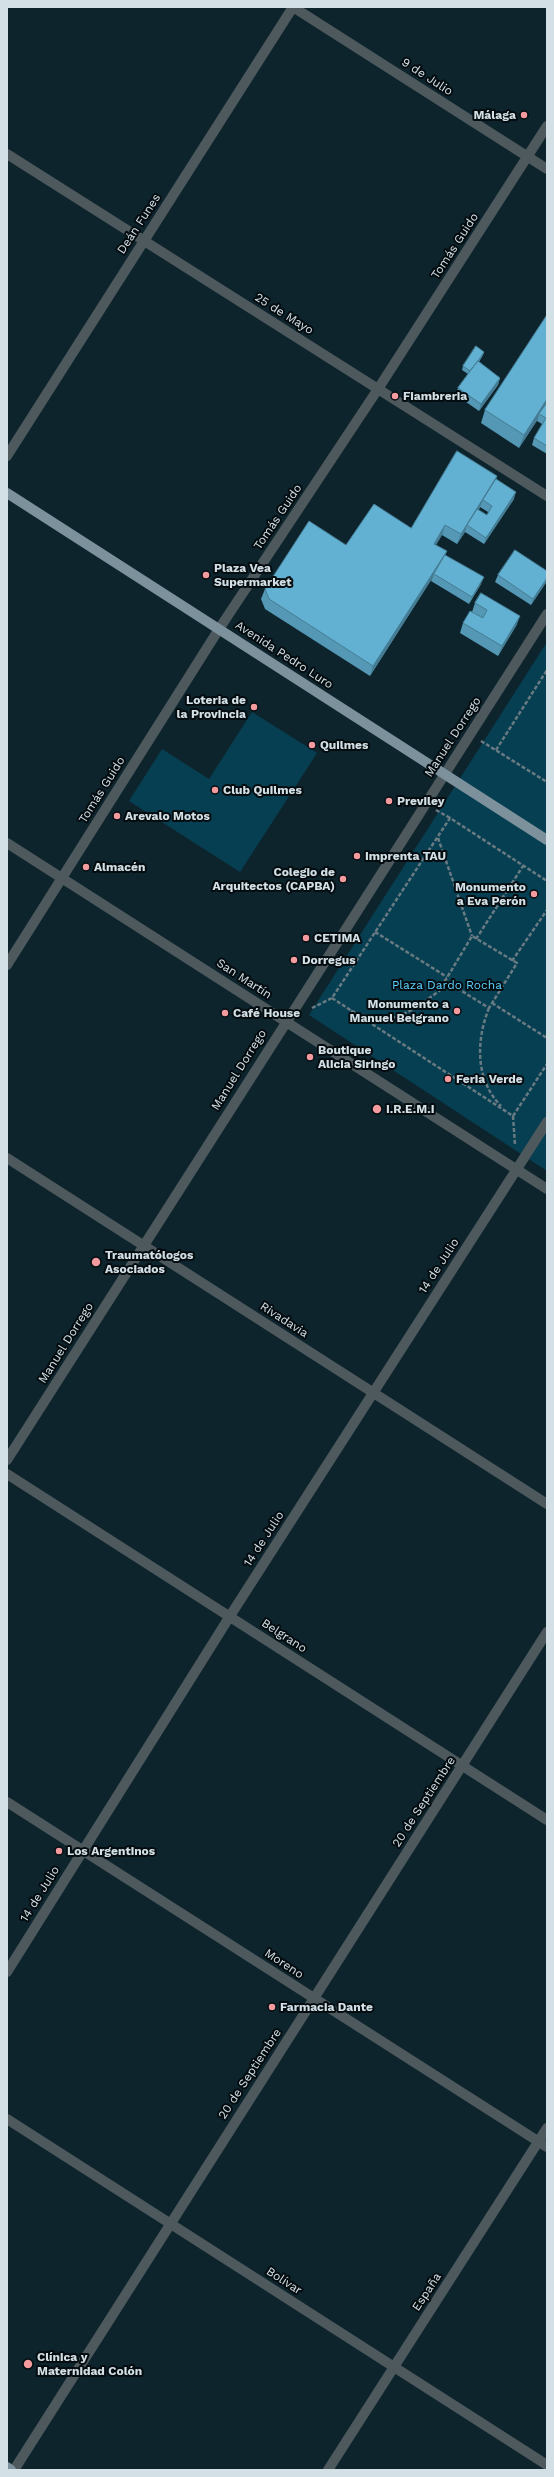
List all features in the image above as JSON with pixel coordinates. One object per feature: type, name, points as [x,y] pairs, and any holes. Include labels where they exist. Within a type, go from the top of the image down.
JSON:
[{"type":"main road","name":"Avenida Pedro Luro","points":[[7,493],[547,840]]},
{"type":"main road","points":[[7,2468],[12,2470]]},
{"type":"street","name":"9 de Julio","points":[[293,7],[547,170]]},
{"type":"street","name":"Deán Funes","points":[[7,456],[293,7]]},
{"type":"street","name":"Tomás Guido","points":[[7,965],[219,629],[378,389],[547,126]]},
{"type":"street","name":"25 de Mayo","points":[[7,154],[547,496]]},
{"type":"street","name":"Manuel Dorrego","points":[[7,1460],[547,614]]},
{"type":"street","name":"San Martín","points":[[7,843],[547,1189]]},
{"type":"street","name":"14 de Julio","points":[[7,1972],[230,1616],[547,1122]]},
{"type":"street","name":"Rivadavia","points":[[7,1158],[547,1504]]},
{"type":"street","name":"Belgrano","points":[[7,1474],[547,1820]]},
{"type":"street","name":"20 de Septiembre","points":[[12,2470],[547,1632]]},
{"type":"street","name":"Moreno","points":[[7,1802],[547,2147]]},
{"type":"street","name":"Bolívar","points":[[7,2119],[547,2465]]},
{"type":"street","name":"España","points":[[328,2470],[547,2128]]},
{"type":"path","points":[[496,750],[547,670]]},
{"type":"path","points":[[471,734],[547,782]]},
{"type":"path","points":[[513,1116],[332,998],[450,818],[547,882]]},
{"type":"path","points":[[438,837],[472,936],[517,963],[489,1008],[482,1031],[480,1051],[481,1069],[486,1086],[504,1110]]},
{"type":"path","points":[[476,939],[523,866]]},
{"type":"path","points":[[512,961],[547,910]]},
{"type":"path","points":[[375,932],[447,977]]},
{"type":"path","points":[[351,1011],[375,1018],[398,1017],[416,1008],[439,991],[444,980],[472,936]]},
{"type":"path","points":[[444,980],[489,1008]]},
{"type":"path","points":[[492,1003],[547,1038]]},
{"type":"path","points":[[515,1146],[513,1116],[547,1064]]},
{"type":"green space","name":"Plaza Dardo Rocha","points":[[547,642],[547,1171],[309,1015]]},
{"type":"green space","name":"Club Quilmes","points":[[252,712],[317,753],[240,872],[129,801],[162,749],[209,779]]},
{"type":"building","points":[[547,315],[547,399],[524,435],[485,410]]},
{"type":"building","points":[[476,346],[484,352],[470,371],[463,366]]},
{"type":"building","points":[[478,361],[500,378],[481,404],[458,388]]},
{"type":"building","points":[[547,403],[547,446],[534,438],[546,418],[539,414]]},
{"type":"building","points":[[457,451],[497,476],[461,534],[445,525],[434,544],[447,551],[373,666],[269,599],[265,589],[309,521],[346,545],[374,504],[411,528]]},
{"type":"building","points":[[496,479],[516,492],[486,538],[467,525],[477,509],[487,515],[492,506],[483,500]]},
{"type":"building","points":[[515,550],[547,571],[547,578],[533,599],[498,575]]},
{"type":"building","points":[[445,555],[484,577],[472,597],[434,574]]},
{"type":"building","points":[[481,593],[520,616],[502,646],[463,623],[470,611],[483,618],[487,610],[475,603]]},
{"type":"place","name":"Málaga","points":[[524,115]]},
{"type":"place","name":"Fiambreria","points":[[395,396]]},
{"type":"place","name":"Plaza Vea Supermarket","points":[[206,575]]},
{"type":"place","name":"Loteria de la Provincia","points":[[254,707]]},
{"type":"place","name":"Quilmes","points":[[312,745]]},
{"type":"place","name":"Club Quilmes","points":[[215,790]]},
{"type":"place","name":"Previley","points":[[389,801]]},
{"type":"place","name":"Arevalo Motos","points":[[117,816]]},
{"type":"place","name":"Imprenta TAU","points":[[357,856]]},
{"type":"place","name":"Almacén","points":[[86,867]]},
{"type":"place","name":"Colegio de Arquitectos (CAPBA)","points":[[343,879]]},
{"type":"place","name":"Monumento a Eva Perón","points":[[534,894]]},
{"type":"place","name":"CETIMA","points":[[306,938]]},
{"type":"place","name":"Dorregus","points":[[294,960]]},
{"type":"place","name":"Monumento a Manuel Belgrano","points":[[457,1011]]},
{"type":"place","name":"Café House","points":[[225,1013]]},
{"type":"place","name":"Boutique Alicia Siringo","points":[[310,1057]]},
{"type":"place","name":"Feria Verde","points":[[448,1079]]},
{"type":"place","name":"I.R.E.M.I","points":[[377,1109]]},
{"type":"place","name":"Traumatólogos Asociados","points":[[96,1262]]},
{"type":"place","name":"Los Argentinos","points":[[59,1851]]},
{"type":"place","name":"Farmacia Dante","points":[[272,2007]]},
{"type":"place","name":"Clínica y Maternidad Colón","points":[[28,2364]]}]
